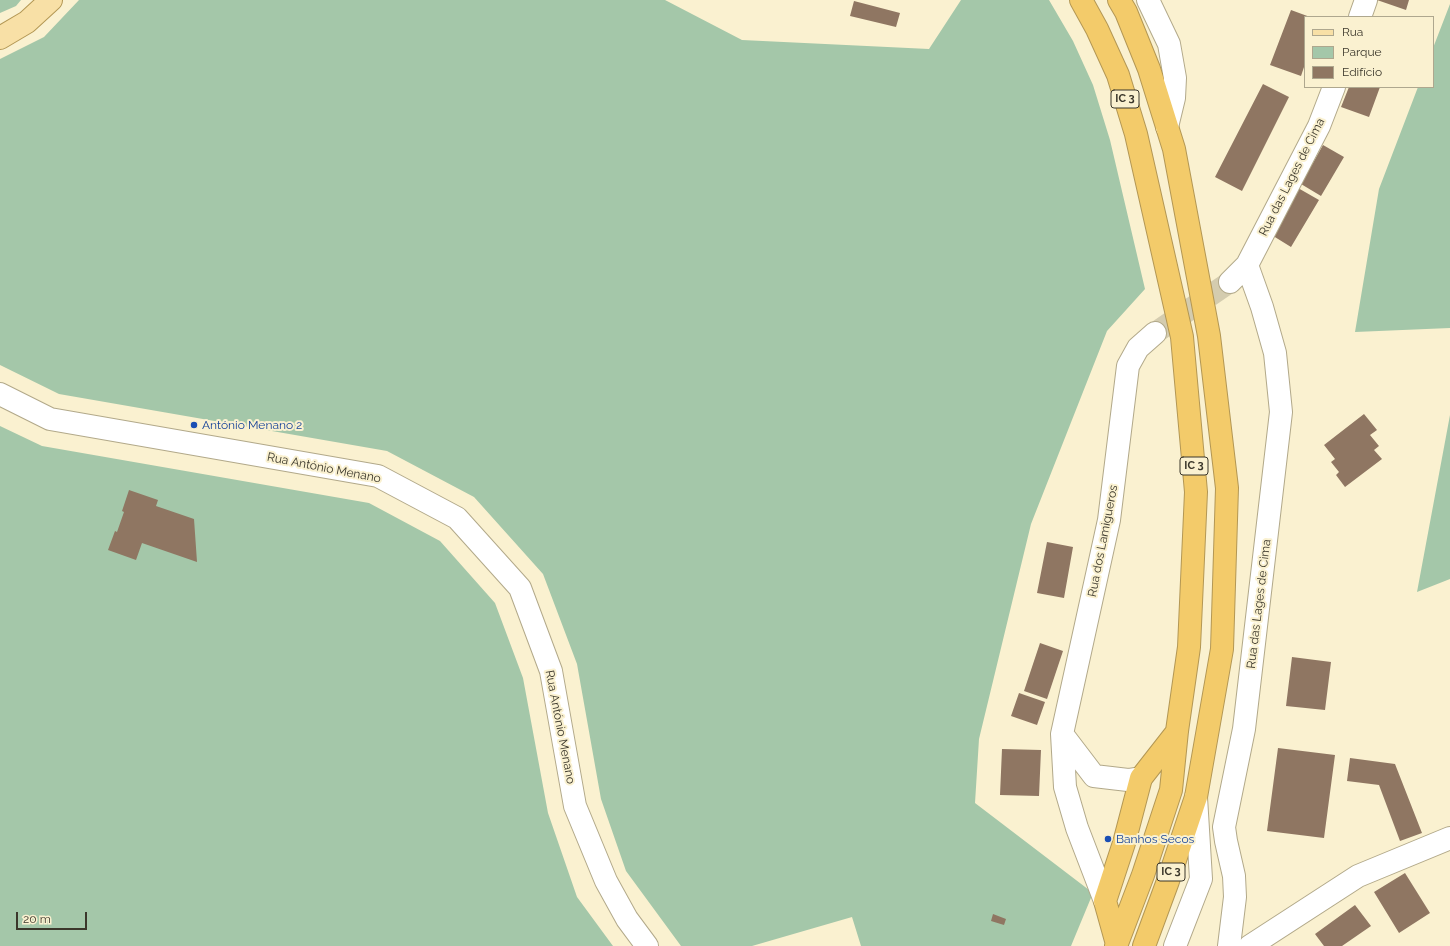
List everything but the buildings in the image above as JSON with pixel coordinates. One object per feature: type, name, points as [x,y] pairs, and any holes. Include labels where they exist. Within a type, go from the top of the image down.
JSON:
[{"type":"highway","name":"IC 3","points":[[1081,0],[1097,29],[1118,75],[1136,134],[1182,337],[1196,492],[1189,647],[1177,731],[1171,790],[1143,875],[1116,945]]},
{"type":"highway","name":"IC 3","points":[[1119,0],[1126,12],[1149,69],[1175,156],[1209,336],[1228,488],[1222,649],[1196,797],[1168,881],[1144,946]]},
{"type":"highway","points":[[1116,945],[1105,900],[1124,843],[1141,778],[1177,731]]},
{"type":"main road","points":[[0,38],[27,22],[51,0]]},
{"type":"street","points":[[1148,0],[1169,44],[1175,78],[1174,98],[1167,127]]},
{"type":"street","points":[[1360,16],[1366,0]]},
{"type":"street","name":"Rua das Lages de Cima","points":[[1230,282],[1247,265],[1319,126],[1334,88]]},
{"type":"street","name":"Rua das Lages de Cima","points":[[1229,946],[1235,897],[1234,876],[1224,826],[1244,729],[1281,412],[1276,353],[1247,265]]},
{"type":"street","name":"Rua dos Lamigueros","points":[[1105,900],[1077,828],[1065,787],[1062,734],[1109,520],[1128,366],[1138,348],[1155,333]]},
{"type":"street","name":"Rua António Menano","points":[[0,394],[50,419],[378,476],[457,518],[520,588],[551,671],[575,806],[606,881],[627,919],[647,946]]},
{"type":"street","points":[[1062,734],[1094,776],[1128,780],[1141,778]]},
{"type":"street","points":[[1175,946],[1201,879],[1196,797]]},
{"type":"street","points":[[1250,946],[1358,876],[1450,838]]},
{"type":"green space","points":[[0,0],[21,0],[16,6],[0,13]]},
{"type":"green space","points":[[79,0],[665,0],[742,40],[929,49],[961,0],[1049,0],[1073,41],[1093,85],[1110,140],[1145,289],[1107,331],[1031,524],[979,739],[975,803],[1093,893],[1071,946],[861,946],[852,917],[752,946],[681,946],[626,871],[601,799],[577,664],[543,574],[474,497],[387,451],[59,394],[0,365],[0,59],[44,37]]},
{"type":"green space","points":[[1450,4],[1450,328],[1355,332],[1379,189],[1418,88],[1434,88],[1434,45]]},
{"type":"green space","points":[[1450,415],[1450,579],[1417,592]]},
{"type":"green space","points":[[0,426],[42,446],[369,503],[440,541],[495,603],[523,678],[548,813],[577,897],[613,946],[0,946]]},
{"type":"tunnel","points":[[1155,333],[1230,282]]},
{"type":"place","name":"António Menano 2","points":[[194,425]]},
{"type":"place","name":"Banhos Secos","points":[[1108,839]]}]
